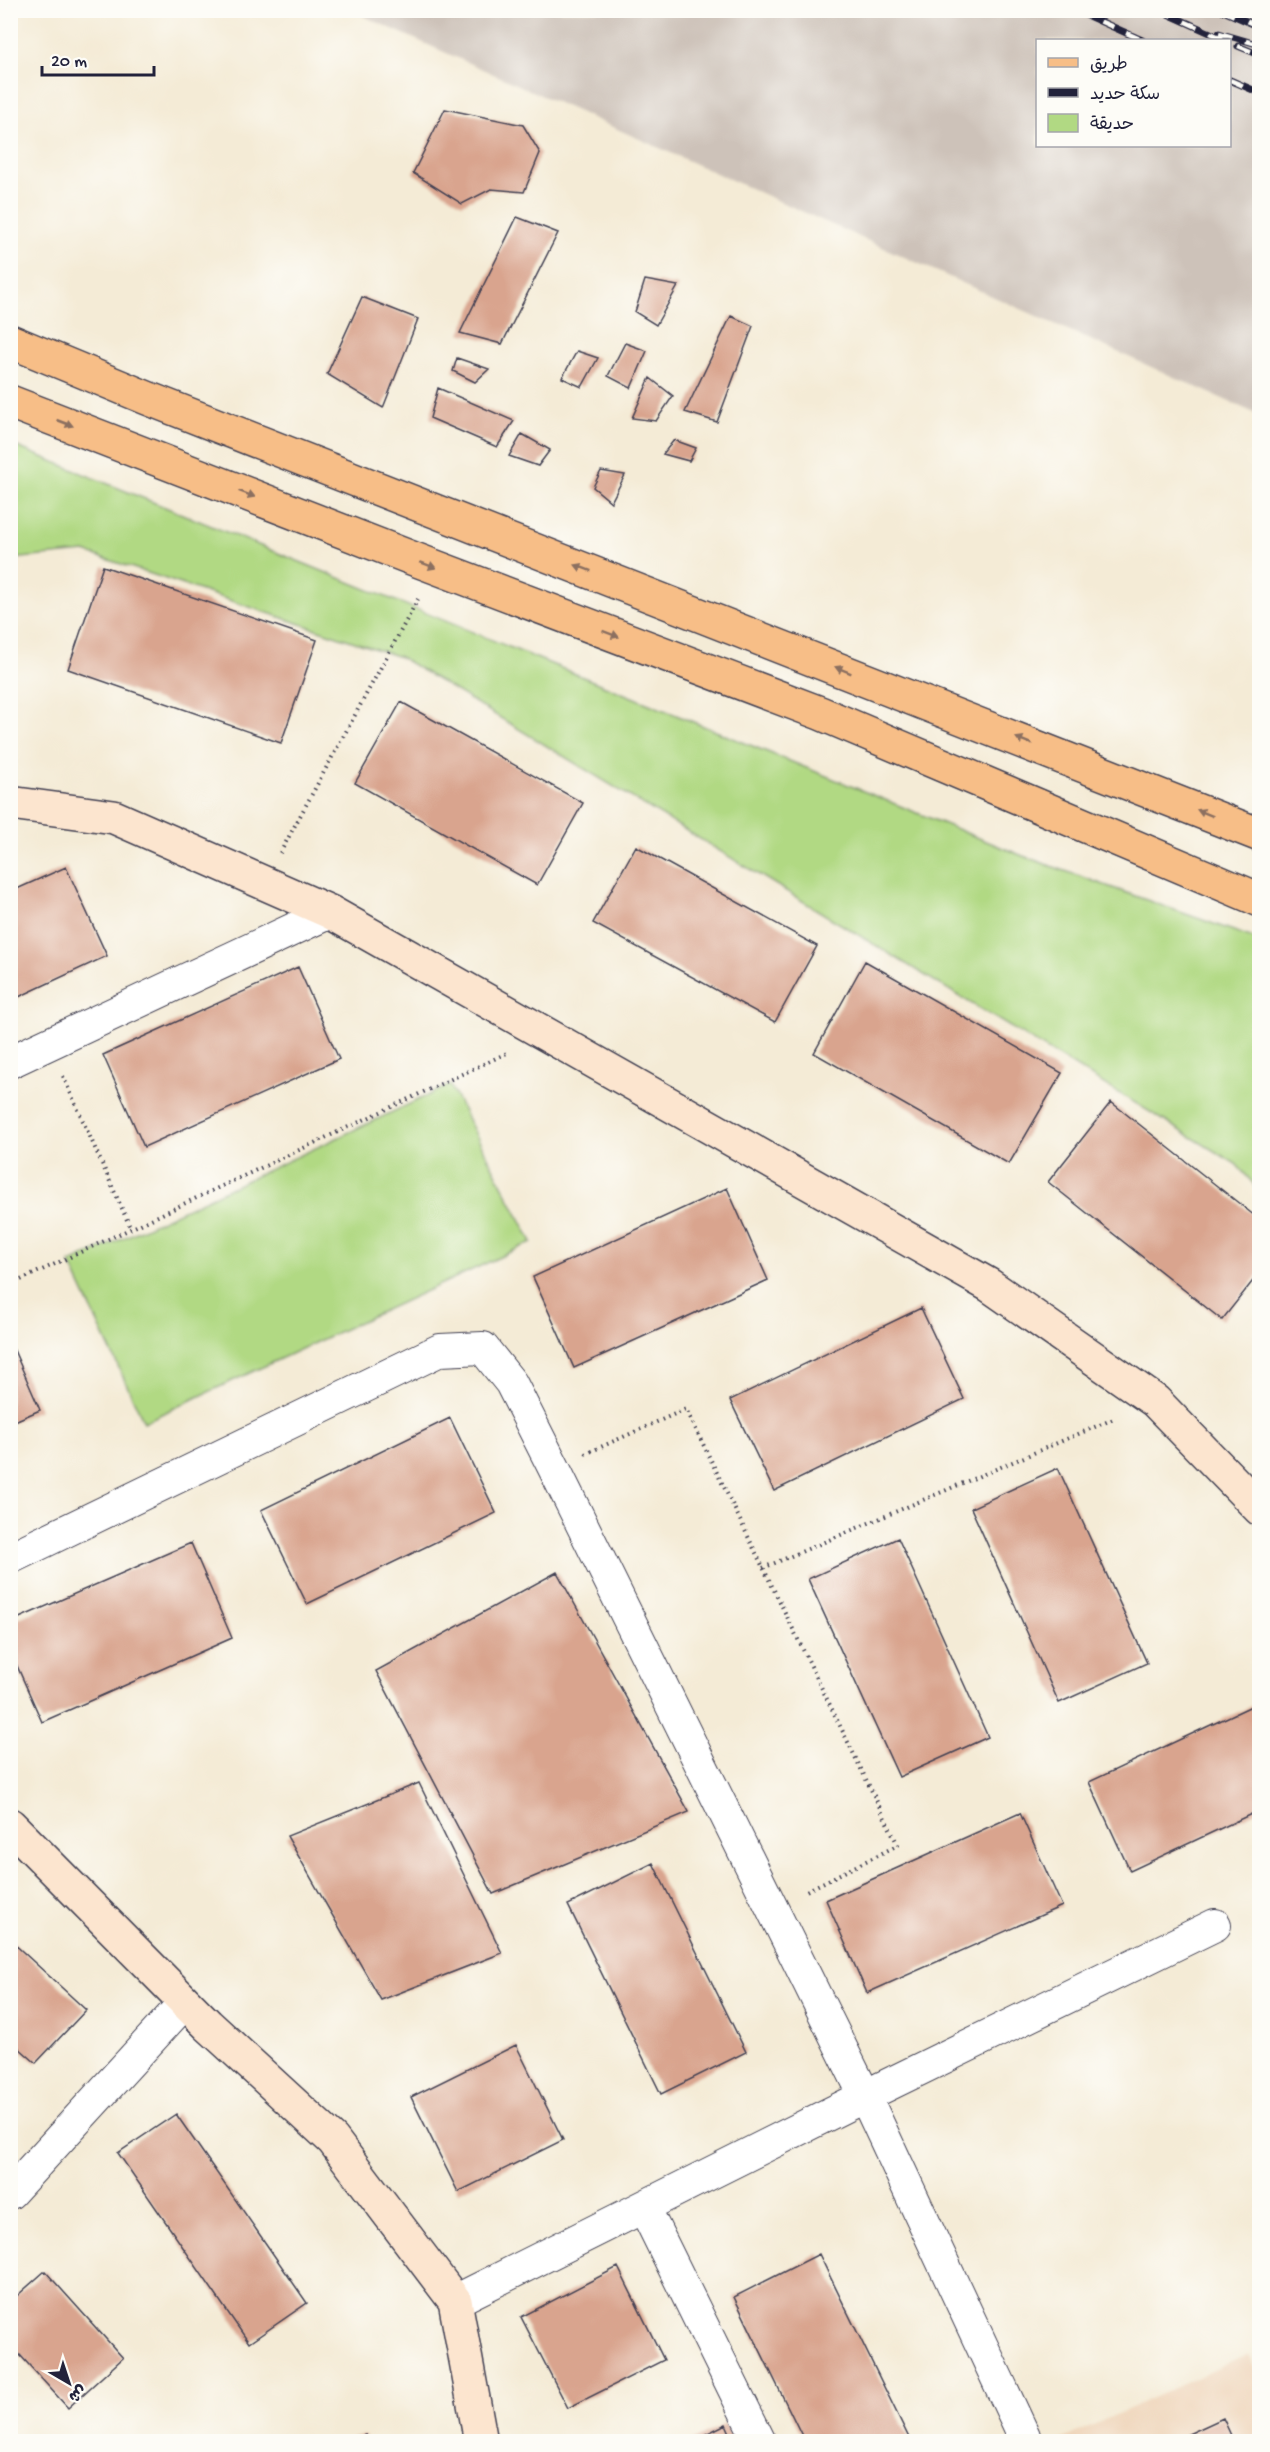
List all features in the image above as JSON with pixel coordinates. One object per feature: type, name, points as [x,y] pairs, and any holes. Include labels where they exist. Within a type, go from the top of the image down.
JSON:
[{"type":"main road","points":[[10,341],[147,398],[1260,835]]},
{"type":"main road","points":[[10,402],[820,713],[1260,900]]},
{"type":"street","points":[[10,803],[114,817],[330,912],[989,1285],[1155,1401],[1260,1509]]},
{"type":"street","points":[[10,1062],[330,912]]},
{"type":"street","points":[[10,1558],[440,1350],[483,1348],[511,1383],[554,1468],[865,2097],[1024,2436]]},
{"type":"street","points":[[10,1825],[185,2002],[333,2140],[455,2301],[481,2442]]},
{"type":"street","points":[[455,2301],[1215,1925]]},
{"type":"street","points":[[10,2193],[185,2002]]},
{"type":"street","points":[[644,2207],[760,2442]]},
{"type":"path","points":[[264,882],[435,567]]},
{"type":"path","points":[[10,1285],[546,1034]]},
{"type":"path","points":[[49,1044],[131,1228]]},
{"type":"path","points":[[763,1568],[1155,1401]]},
{"type":"path","points":[[554,1468],[686,1409],[898,1845],[771,1909]]},
{"type":"shaded area","points":[[352,11],[1259,11],[1259,415]]},
{"type":"shaded area","points":[[1249,2354],[1259,2376],[1259,2441],[1056,2442]]},
{"type":"green space","points":[[10,444],[1023,856],[1259,940],[1259,1190],[1236,1164],[400,657],[85,552],[11,559]]},
{"type":"green space","points":[[450,1085],[532,1242],[144,1422],[70,1263]]},
{"type":"building","points":[[445,109],[523,125],[540,153],[524,192],[491,189],[462,204],[413,173]]},
{"type":"building","points":[[517,217],[558,233],[502,344],[460,333]]},
{"type":"building","points":[[645,280],[678,286],[656,325],[635,312]]},
{"type":"building","points":[[362,297],[418,319],[383,408],[327,374]]},
{"type":"building","points":[[731,316],[753,326],[717,422],[685,412]]},
{"type":"building","points":[[625,343],[647,351],[631,388],[608,376]]},
{"type":"building","points":[[577,351],[598,358],[582,387],[562,378]]},
{"type":"building","points":[[457,358],[489,369],[475,382],[453,371]]},
{"type":"building","points":[[650,378],[673,396],[656,421],[632,418]]},
{"type":"building","points":[[438,388],[514,421],[497,447],[430,418]]},
{"type":"building","points":[[522,434],[550,450],[538,466],[509,456]]},
{"type":"building","points":[[674,440],[696,448],[689,461],[663,454]]},
{"type":"building","points":[[601,471],[625,475],[611,502],[593,487]]},
{"type":"building","points":[[103,566],[317,640],[281,743],[68,669]]},
{"type":"building","points":[[401,702],[583,803],[537,885],[355,783]]},
{"type":"building","points":[[636,846],[817,946],[775,1022],[593,923]]},
{"type":"building","points":[[66,867],[107,956],[10,1001],[10,892]]},
{"type":"building","points":[[865,961],[1062,1073],[1009,1164],[814,1053]]},
{"type":"building","points":[[298,967],[339,1059],[144,1147],[103,1055]]},
{"type":"building","points":[[1111,1102],[1260,1220],[1260,1272],[1222,1320],[1048,1182]]},
{"type":"building","points":[[727,1188],[768,1280],[574,1368],[533,1277]]},
{"type":"building","points":[[921,1308],[964,1399],[774,1491],[730,1400]]},
{"type":"building","points":[[10,1341],[40,1410],[10,1423]]},
{"type":"building","points":[[450,1418],[496,1513],[307,1604],[261,1510]]},
{"type":"building","points":[[1058,1468],[1147,1663],[1059,1703],[971,1508]]},
{"type":"building","points":[[898,1538],[988,1737],[899,1777],[808,1579]]},
{"type":"building","points":[[191,1543],[232,1638],[42,1722],[10,1650],[10,1622]]},
{"type":"building","points":[[557,1572],[689,1812],[493,1894],[376,1671]]},
{"type":"building","points":[[1260,1702],[1260,1810],[1130,1871],[1089,1782]]},
{"type":"building","points":[[419,1783],[502,1953],[381,2000],[287,1836]]},
{"type":"building","points":[[1020,1813],[1062,1906],[867,1993],[826,1900]]},
{"type":"building","points":[[653,1863],[746,2052],[661,2094],[568,1905]]},
{"type":"building","points":[[10,1940],[86,2010],[36,2063],[10,2040]]},
{"type":"building","points":[[516,2045],[563,2140],[458,2192],[411,2097]]},
{"type":"building","points":[[176,2114],[307,2303],[249,2343],[118,2153]]},
{"type":"building","points":[[819,2254],[911,2442],[805,2442],[734,2297]]},
{"type":"building","points":[[618,2267],[664,2360],[568,2408],[521,2317]]},
{"type":"building","points":[[45,2271],[123,2358],[68,2408],[10,2344],[10,2302]]},
{"type":"building","points":[[1223,2418],[1234,2442],[1171,2442]]},
{"type":"building","points":[[726,2424],[734,2442],[690,2442]]},
{"type":"building","points":[[366,2435],[367,2442],[341,2442],[341,2440]]},
{"type":"railway","points":[[1075,10],[1140,39]]},
{"type":"railway","points":[[1159,10],[1224,39]]},
{"type":"railway","points":[[1221,10],[1260,27]]},
{"type":"railway","points":[[1219,33],[1260,45]]},
{"type":"railway","points":[[1238,46],[1260,55]]},
{"type":"railway","points":[[1231,80],[1260,93]]}]
